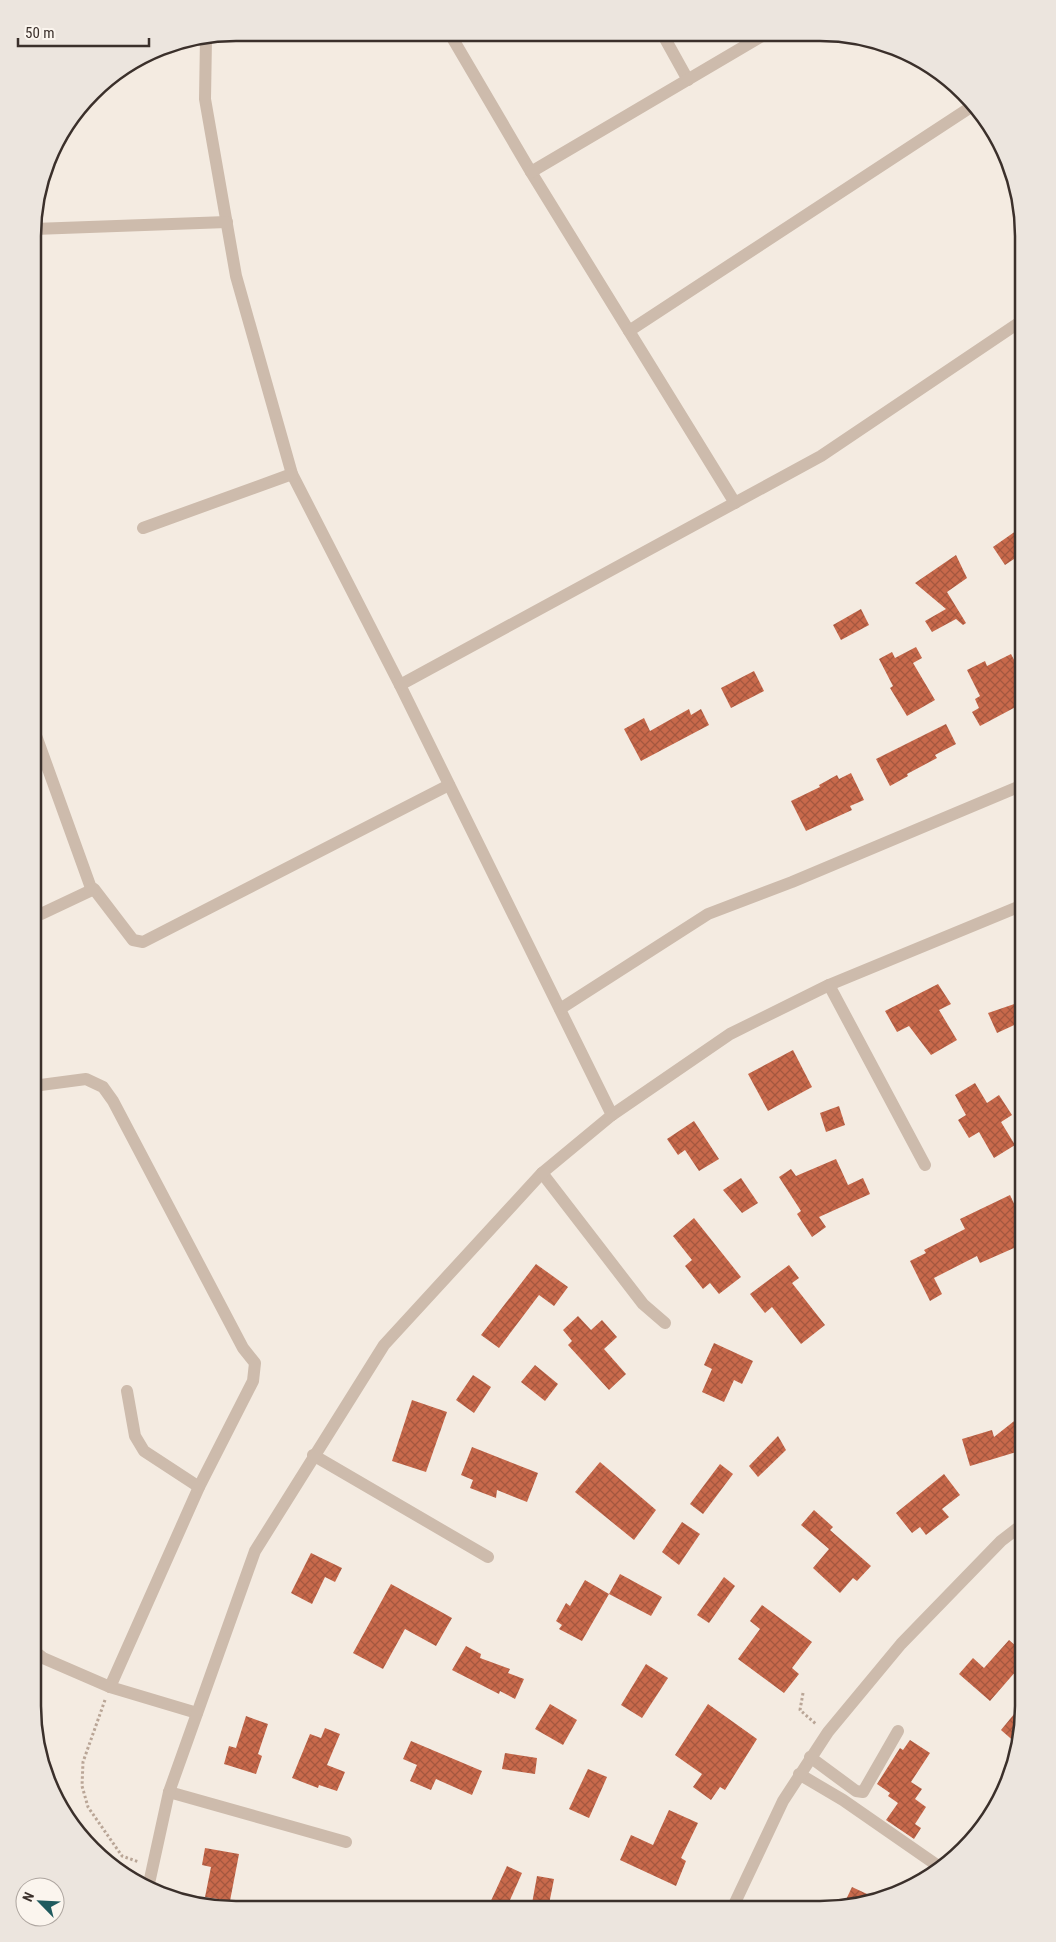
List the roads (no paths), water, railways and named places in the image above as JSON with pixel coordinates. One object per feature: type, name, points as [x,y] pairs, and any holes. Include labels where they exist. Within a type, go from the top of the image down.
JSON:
[{"type":"street","points":[[454,41],[531,172],[735,503]]},
{"type":"street","points":[[666,41],[688,80]]},
{"type":"street","points":[[531,172],[754,41]]},
{"type":"street","points":[[206,44],[205,99],[236,276],[292,474],[400,685],[612,1115]]},
{"type":"street","points":[[629,331],[967,109]]},
{"type":"street","points":[[42,229],[227,222]]},
{"type":"street","points":[[400,685],[821,456],[1015,326]]},
{"type":"street","points":[[143,528],[292,474]]},
{"type":"street","points":[[41,749],[91,888],[96,890],[133,940],[143,942],[449,784]]},
{"type":"street","points":[[560,1009],[708,914],[792,882],[1015,788]]},
{"type":"street","points":[[41,914],[91,888]]},
{"type":"street","points":[[149,1880],[151,1864],[169,1792],[254,1551],[384,1345],[542,1173],[612,1115],[730,1034],[829,985],[1015,908]]},
{"type":"street","points":[[829,985],[925,1165]]},
{"type":"street","points":[[41,1085],[86,1080],[103,1087],[243,1348],[255,1363],[253,1380],[199,1487],[110,1687]]},
{"type":"street","points":[[542,1173],[643,1304],[665,1322]]},
{"type":"street","points":[[127,1391],[135,1436],[144,1451],[199,1487]]},
{"type":"street","points":[[313,1455],[488,1557]]},
{"type":"street","points":[[736,1901],[783,1801],[798,1774],[828,1732],[901,1644],[1000,1541],[1015,1530]]},
{"type":"street","points":[[41,1656],[110,1687],[197,1713]]},
{"type":"street","points":[[810,1757],[856,1791],[863,1792],[898,1731]]},
{"type":"street","points":[[798,1774],[842,1800],[935,1864]]},
{"type":"street","points":[[169,1792],[346,1842]]}]
